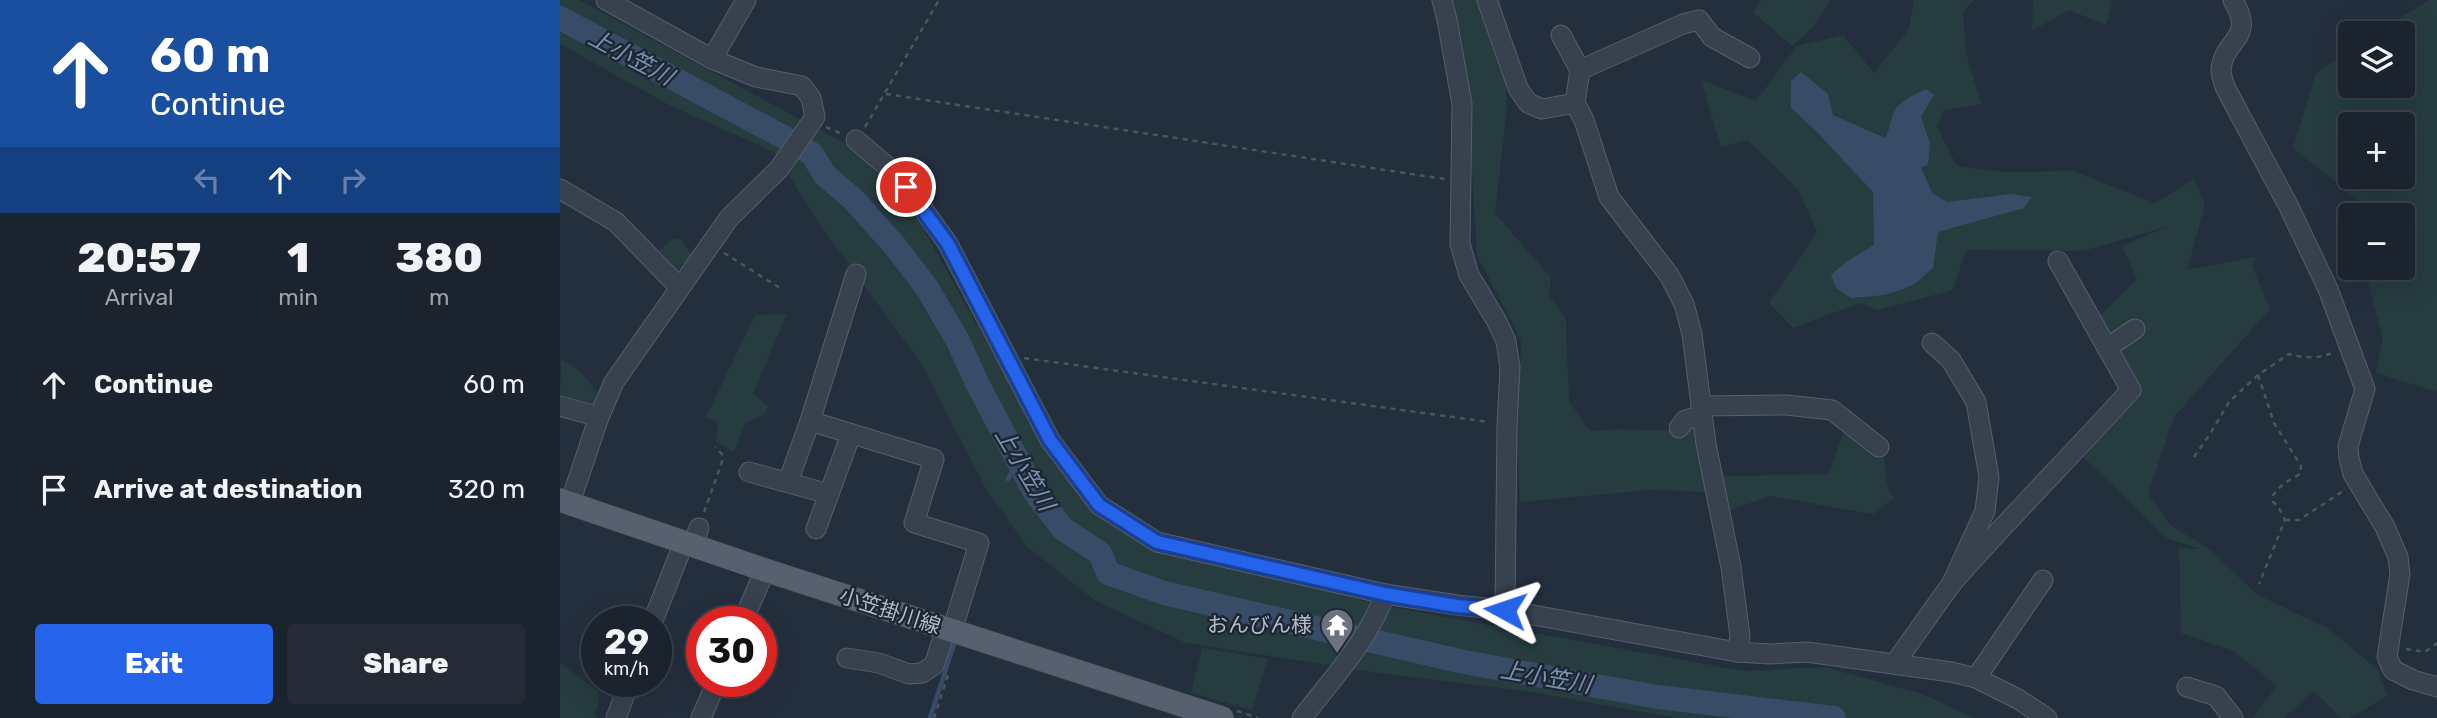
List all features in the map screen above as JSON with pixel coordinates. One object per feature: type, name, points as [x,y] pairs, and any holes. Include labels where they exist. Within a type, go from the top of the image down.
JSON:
[{"type":"main road","name":"小笠掛川線","points":[[565,502],[692,538],[765,570],[1191,713],[1222,718]]},
{"type":"street","points":[[565,502],[614,382],[710,244],[734,213],[779,169],[815,117],[811,98],[802,86],[756,77],[712,59],[606,0]]},
{"type":"street","points":[[712,59],[747,0]]},
{"type":"street","points":[[1442,0],[1462,104],[1460,244],[1469,275],[1506,341],[1510,367],[1505,610]]},
{"type":"street","points":[[1487,0],[1518,88],[1528,103],[1542,109],[1575,103]]},
{"type":"street","points":[[2233,0],[2242,25],[2239,37],[2226,52],[2221,71],[2225,87],[2323,277],[2365,389],[2348,446],[2353,474],[2385,527],[2398,557],[2400,574],[2387,657],[2393,670],[2437,687]]},
{"type":"street","points":[[1580,70],[1683,24],[1699,20],[1712,37],[1750,58]]},
{"type":"street","points":[[1561,36],[1580,70],[1575,103],[1584,120],[1609,197],[1669,275],[1684,304],[1692,334],[1706,444],[1731,567],[1740,636],[1737,652]]},
{"type":"street","points":[[856,140],[890,169],[948,244],[1058,451],[1099,505],[1157,542],[1381,602],[1505,610],[1737,652],[1807,652],[1895,663],[1976,678],[2018,699],[2047,718]]},
{"type":"street","points":[[560,189],[616,222],[679,287]]},
{"type":"street","points":[[1895,663],[1952,583],[2019,507],[2054,475],[2131,390],[2059,261]]},
{"type":"street","points":[[788,482],[856,274]]},
{"type":"street","points":[[2107,348],[2134,329]]},
{"type":"street","points":[[1932,343],[1951,360],[1976,402],[1989,477],[1985,511],[1952,583]]},
{"type":"street","points":[[1679,428],[1685,420],[1701,410],[1786,405],[1832,410],[1879,447]]},
{"type":"street","points":[[560,406],[599,417]]},
{"type":"street","points":[[810,421],[934,458],[914,523],[979,543],[934,665],[922,673],[909,674],[879,663],[848,658]]},
{"type":"street","points":[[816,529],[851,434]]},
{"type":"street","points":[[749,472],[829,495]]},
{"type":"street","points":[[660,606],[692,538]]},
{"type":"street","points":[[749,606],[765,570]]},
{"type":"street","points":[[1976,678],[2043,580]]},
{"type":"street","points":[[1302,718],[1352,654],[1381,602]]},
{"type":"street","points":[[2187,687],[2216,696],[2234,718]]},
{"type":"street","points":[[615,718],[624,697]]},
{"type":"street","points":[[701,718],[710,697]]},
{"type":"path","points":[[808,126],[856,140],[886,94],[939,0]]},
{"type":"path","points":[[886,94],[1462,181]]},
{"type":"path","points":[[710,244],[780,288]]},
{"type":"path","points":[[2194,457],[2229,402],[2258,374],[2289,354],[2325,357],[2350,345]]},
{"type":"path","points":[[1007,356],[1507,425]]},
{"type":"path","points":[[2258,374],[2274,423],[2301,466],[2300,474],[2283,484],[2273,495],[2273,502],[2285,520],[2259,584]]},
{"type":"path","points":[[692,538],[722,462],[722,454],[715,447]]},
{"type":"path","points":[[2285,520],[2299,520],[2357,481]]},
{"type":"path","points":[[2389,646],[2425,652],[2437,643]]},
{"type":"path","points":[[934,718],[950,670]]},
{"type":"green space","points":[[560,0],[579,0],[855,149],[918,219],[1052,461],[1096,511],[1255,572],[1380,605],[1744,671],[1825,667],[1922,694],[1974,718],[1675,718],[1526,691],[1379,673],[1186,643],[1096,601],[1027,547],[985,487],[921,363],[822,228],[774,152],[671,106],[560,44]]},
{"type":"green space","points":[[1450,0],[1501,0],[1507,109],[1495,213],[1551,278],[1549,295],[1566,320],[1569,401],[1590,431],[1672,431],[1699,412],[1710,492],[1649,490],[1520,502],[1517,441],[1521,341],[1477,255],[1467,91]]},
{"type":"green space","points":[[1761,0],[1831,0],[1812,28],[1792,46],[1753,12]]},
{"type":"green space","points":[[1914,0],[1974,0],[1963,12],[1966,53],[1981,104],[1943,111],[1937,127],[1957,166],[2002,172],[2074,171],[2155,203],[2194,179],[2205,205],[2187,270],[2256,257],[2252,266],[2270,309],[2174,417],[2148,494],[2170,525],[2211,550],[2256,594],[2329,629],[2378,670],[2387,696],[2350,718],[2341,718],[2314,691],[2284,718],[2253,718],[2277,686],[2234,651],[2181,633],[2179,548],[2202,549],[2168,539],[2076,450],[2123,392],[2090,326],[2137,279],[2122,246],[2169,226],[2083,251],[1966,250],[1953,290],[1878,310],[1860,303],[1793,328],[1769,303],[1817,232],[1798,189],[1748,140],[1721,147],[1701,80],[1756,101],[1797,46],[1843,35],[1874,73],[1909,29]]},
{"type":"green space","points":[[2033,0],[2113,0],[2106,25],[2069,10],[2032,31]]},
{"type":"green space","points":[[2429,0],[2437,0],[2437,392],[2376,373],[2383,338],[2367,280],[2415,280],[2415,203],[2362,203],[2344,189],[2415,189],[2415,112],[2338,112],[2338,184],[2293,148],[2316,73],[2338,58],[2338,98],[2415,98],[2415,21],[2395,21]]},
{"type":"green space","points":[[674,238],[682,240],[692,255],[677,271],[659,250]]},
{"type":"green space","points":[[787,314],[753,394],[768,406],[765,414],[745,423],[734,453],[716,441],[718,422],[706,417],[755,315]]},
{"type":"green space","points":[[561,360],[579,371],[601,399],[596,411],[560,399]]},
{"type":"green space","points":[[1846,425],[1884,457],[1887,485],[1894,498],[1873,514],[1770,496],[1728,511],[1720,476],[1829,474]]},
{"type":"green space","points":[[1202,648],[1268,659],[1252,710],[1191,693]]},
{"type":"green space","points":[[560,663],[581,679],[581,697],[599,697],[598,707],[594,713],[597,718],[560,718]]},
{"type":"water","points":[[1801,72],[1828,94],[1833,115],[1885,138],[1894,112],[1900,104],[1926,89],[1934,95],[1921,117],[1930,143],[1928,165],[1921,167],[1932,193],[1947,202],[2011,194],[2032,197],[2024,208],[1938,232],[1933,268],[1916,283],[1885,295],[1851,298],[1836,288],[1831,275],[1874,245],[1873,192],[1791,108],[1791,81]]},
{"type":"waterway","name":"上小笠川","points":[[560,18],[812,154],[825,175],[854,200],[895,246],[927,288],[958,341],[1034,491],[1063,529],[1100,553],[1108,573],[1164,593],[1464,662],[1658,697],[1834,718]]},
{"type":"waterway","points":[[1008,479],[1018,460]]},
{"type":"waterway","points":[[930,718],[954,644]]},
{"type":"place","name":"おんびん様","points":[[1337,655]]},
{"type":"route","points":[[906,187],[948,244],[1050,440],[1099,505],[1157,542],[1385,594],[1457,606],[1505,610]]}]
